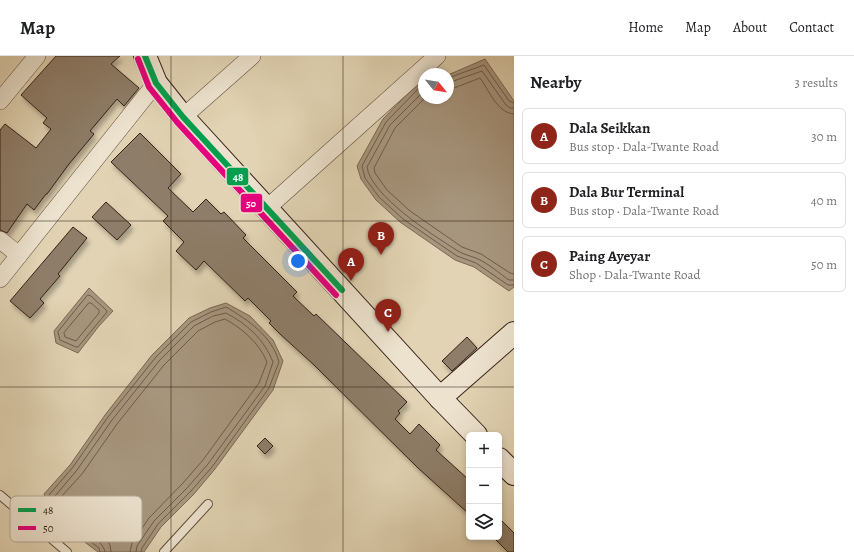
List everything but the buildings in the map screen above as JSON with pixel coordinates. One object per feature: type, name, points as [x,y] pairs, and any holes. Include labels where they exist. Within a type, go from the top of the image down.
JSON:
[{"type":"main road","points":[[145,56],[156,83],[182,117],[440,398],[473,432]]},
{"type":"main road","points":[[440,398],[514,333]]},
{"type":"main road","points":[[502,462],[514,474]]},
{"type":"street","points":[[0,101],[37,56]]},
{"type":"street","points":[[182,117],[252,56]]},
{"type":"street","points":[[266,208],[437,56]]},
{"type":"street","points":[[0,279],[156,83]]},
{"type":"street","points":[[0,240],[19,255]]},
{"type":"lane","points":[[0,495],[10,503]]},
{"type":"lane","points":[[164,552],[208,504]]},
{"type":"lane","points":[[56,542],[68,552]]},
{"type":"water","points":[[485,59],[514,101],[514,287],[509,291],[474,267],[455,260],[400,222],[376,200],[361,179],[357,166],[383,119],[417,84],[418,104],[454,104],[454,72]]},
{"type":"water","points":[[89,288],[113,311],[78,353],[56,343],[54,331]]},
{"type":"water","points":[[226,303],[250,316],[273,340],[283,361],[273,390],[215,469],[194,494],[161,527],[144,552],[98,552],[85,542],[142,542],[142,496],[45,496],[44,494],[70,465],[105,415],[152,355],[189,318],[210,308]]},
{"type":"transit line","name":"48","points":[[145,56],[156,83],[183,117],[342,290]]},
{"type":"transit line","name":"50","points":[[138,59],[149,87],[177,122],[336,295]]},
{"type":"place","name":"Dala Bur Terminal","points":[[381,255]]},
{"type":"place","name":"Dala Seikkan","points":[[351,281]]},
{"type":"place","name":"Paing Ayeyar","points":[[388,332]]}]
